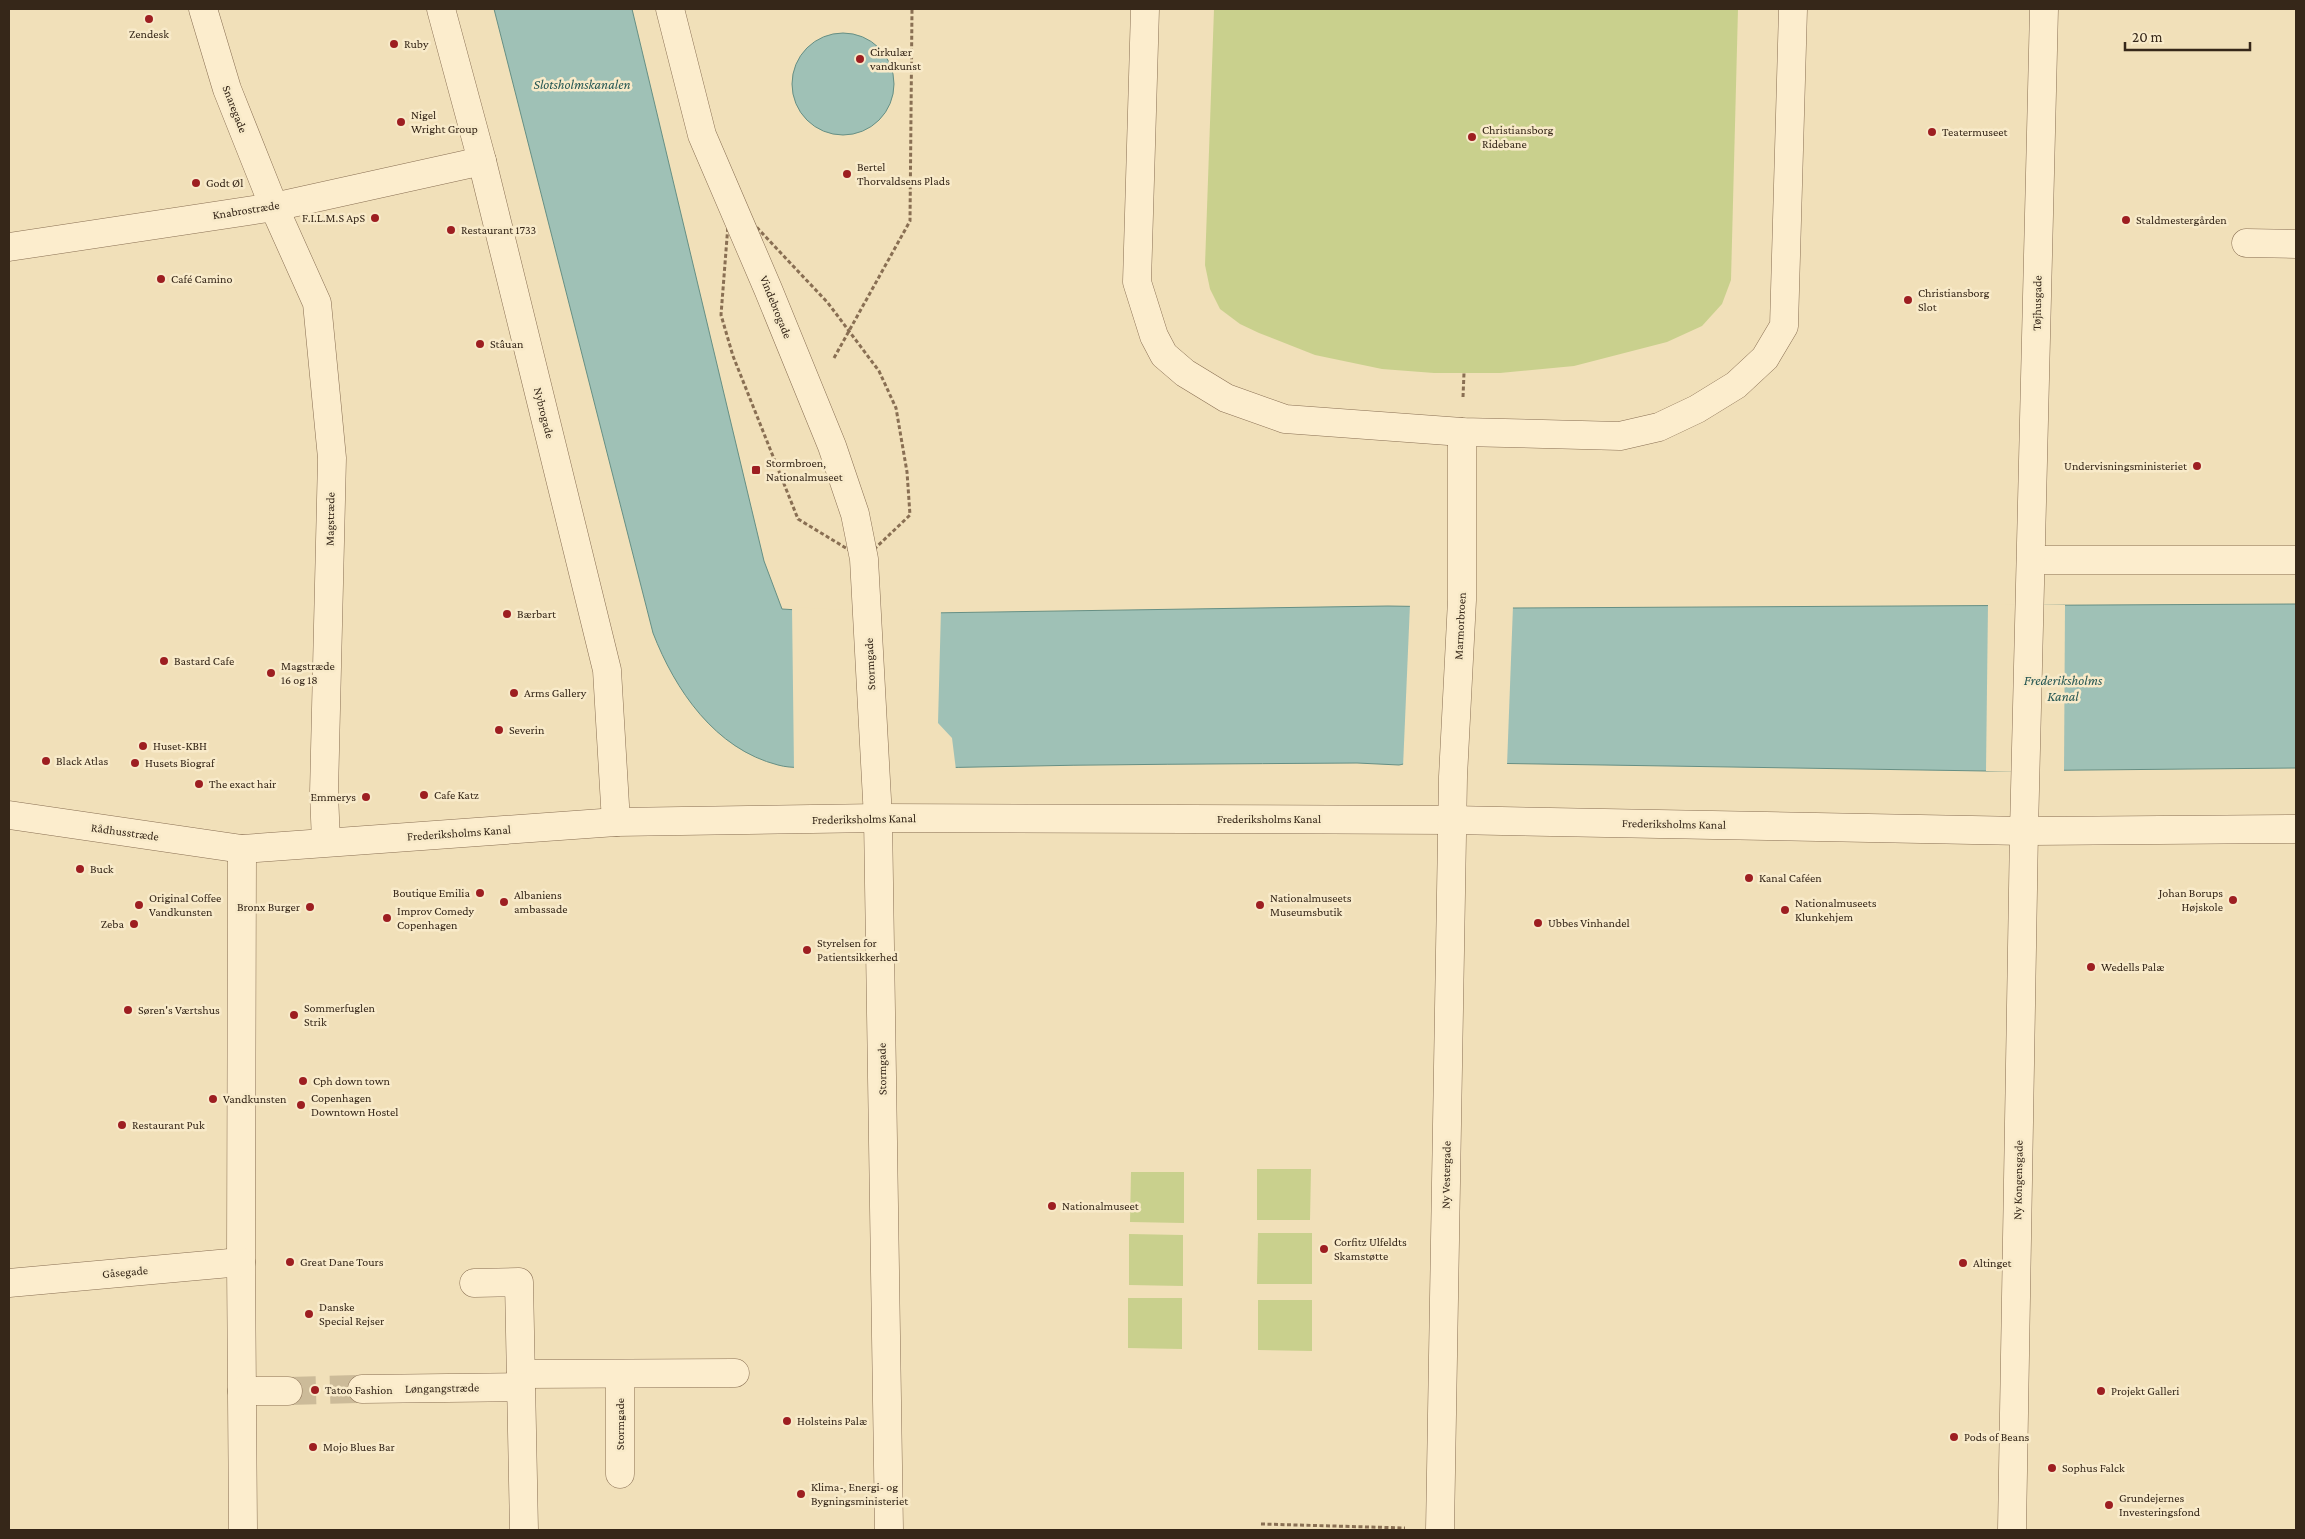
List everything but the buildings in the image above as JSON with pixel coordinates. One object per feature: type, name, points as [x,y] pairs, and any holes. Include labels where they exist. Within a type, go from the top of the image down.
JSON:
[{"type":"street","name":"Snaregade","points":[[203,9],[227,89],[274,207]]},
{"type":"street","name":"Nybrogade","points":[[441,9],[482,161],[607,670],[616,822]]},
{"type":"street","name":"Vindebrogade","points":[[670,9],[702,135],[846,482],[864,559],[867,608]]},
{"type":"street","points":[[1144,9],[1138,282],[1154,336],[1164,355],[1185,373],[1226,398],[1285,419],[1462,432],[1620,436],[1659,427],[1697,409],[1736,385],[1764,358],[1784,326],[1793,9]]},
{"type":"street","name":"Tøjhusgade","points":[[2024,831],[2044,9]]},
{"type":"street","name":"Knabrostræde","points":[[9,246],[274,207],[482,161]]},
{"type":"street","name":"Magstræde","points":[[274,207],[317,303],[332,458],[324,793],[326,842]]},
{"type":"street","points":[[2246,243],[2296,244]]},
{"type":"street","name":"Marmorbroen","points":[[1452,820],[1462,600],[1462,432]]},
{"type":"street","points":[[2031,560],[2296,560]]},
{"type":"street","name":"Stormgade","points":[[867,608],[878,818],[889,1530]]},
{"type":"street","name":"Rådhusstræde","points":[[9,814],[242,849]]},
{"type":"street","name":"Frederiksholms Kanal","points":[[242,849],[616,822],[878,818],[1452,820],[2024,831],[2296,829]]},
{"type":"street","name":"Ny Vestergade","points":[[1440,1530],[1452,820]]},
{"type":"street","name":"Ny Kongensgade","points":[[2012,1530],[2024,831]]},
{"type":"street","points":[[242,849],[241,1262],[243,1530]]},
{"type":"street","name":"Gåsegade","points":[[9,1283],[241,1262]]},
{"type":"street","points":[[474,1283],[519,1282],[524,1530]]},
{"type":"street","points":[[521,1380],[620,1374],[735,1373]]},
{"type":"street","name":"Stormgade","points":[[620,1374],[620,1474]]},
{"type":"street","name":"Løngangstræde","points":[[362,1389],[521,1380]]},
{"type":"street","points":[[242,1392],[288,1391]]},
{"type":"path","points":[[811,394],[850,332],[910,221],[912,9]]},
{"type":"path","points":[[730,199],[828,304],[879,371],[896,408],[907,472],[910,515],[864,559],[798,519],[733,356],[721,315],[730,199]]},
{"type":"path","points":[[1261,1524],[1440,1530]]},
{"type":"green space","name":"Christiansborg Ridebane","points":[[1214,9],[1738,9],[1731,280],[1722,304],[1702,326],[1667,342],[1574,366],[1500,373],[1434,373],[1382,369],[1315,355],[1240,324],[1220,309],[1210,289],[1205,265]]},
{"type":"green space","points":[[1257,1169],[1311,1169],[1310,1220],[1257,1220]]},
{"type":"green space","points":[[1131,1172],[1184,1172],[1184,1223],[1130,1222]]},
{"type":"green space","points":[[1258,1233],[1312,1233],[1312,1284],[1257,1284]]},
{"type":"green space","points":[[1129,1234],[1183,1235],[1183,1286],[1129,1285]]},
{"type":"green space","points":[[1128,1298],[1182,1298],[1182,1349],[1128,1348]]},
{"type":"green space","points":[[1258,1300],[1312,1300],[1312,1351],[1258,1350]]},
{"type":"water","name":"Frederiksholms Kanal","points":[[494,9],[632,9],[764,561],[782,609],[863,614],[1388,606],[1514,608],[2296,604],[2296,768],[1986,771],[1412,762],[1399,765],[1357,763],[801,768],[778,765],[755,757],[735,746],[700,714],[673,675],[653,633]]},
{"type":"water","points":[[843,33],[862,37],[879,48],[890,65],[894,84],[890,103],[879,120],[862,131],[843,135],[824,131],[807,120],[796,103],[792,84],[796,65],[807,48],[824,37]]},
{"type":"pier","points":[[1410,604],[1513,606],[1507,766],[1403,767]]},
{"type":"pier","points":[[1988,604],[2065,605],[2064,772],[1986,771]]},
{"type":"pier","points":[[792,607],[863,611],[941,609],[938,723],[952,738],[956,770],[872,772],[794,769]]},
{"type":"tunnel","points":[[288,1391],[362,1389]]},
{"type":"place","name":"Zendesk","points":[[149,19]]},
{"type":"place","name":"Ruby","points":[[394,44]]},
{"type":"place","name":"Cirkulær vandkunst","points":[[860,59]]},
{"type":"place","name":"Nigel Wright Group","points":[[401,122]]},
{"type":"place","name":"Teatermuseet","points":[[1932,132]]},
{"type":"place","name":"Christiansborg Ridebane","points":[[1472,137]]},
{"type":"place","name":"Bertel Thorvaldsens Plads","points":[[847,174]]},
{"type":"place","name":"Godt Øl","points":[[196,183]]},
{"type":"place","name":"F.I.L.M.S ApS","points":[[375,218]]},
{"type":"place","name":"Staldmestergården","points":[[2126,220]]},
{"type":"place","name":"Restaurant 1733","points":[[451,230]]},
{"type":"place","name":"Café Camino","points":[[161,279]]},
{"type":"place","name":"Christiansborg Slot","points":[[1908,300]]},
{"type":"place","name":"Stâuan","points":[[480,344]]},
{"type":"place","name":"Undervisningsministeriet","points":[[2197,466]]},
{"type":"place","name":"Stormbroen, Nationalmuseet","points":[[756,470]]},
{"type":"place","name":"Bærbart","points":[[507,614]]},
{"type":"place","name":"Bastard Cafe","points":[[164,661]]},
{"type":"place","name":"Magstræde 16 og 18","points":[[271,673]]},
{"type":"place","name":"Arms Gallery","points":[[514,693]]},
{"type":"place","name":"Severin","points":[[499,730]]},
{"type":"place","name":"Huset-KBH","points":[[143,746]]},
{"type":"place","name":"Black Atlas","points":[[46,761]]},
{"type":"place","name":"Husets Biograf","points":[[135,763]]},
{"type":"place","name":"The exact hair","points":[[199,784]]},
{"type":"place","name":"Cafe Katz","points":[[424,795]]},
{"type":"place","name":"Emmerys","points":[[366,797]]},
{"type":"place","name":"Buck","points":[[80,869]]},
{"type":"place","name":"Kanal Caféen","points":[[1749,878]]},
{"type":"place","name":"Boutique Emilia","points":[[480,893]]},
{"type":"place","name":"Johan Borups Højskole","points":[[2233,900]]},
{"type":"place","name":"Albaniens ambassade","points":[[504,902]]},
{"type":"place","name":"Original Coffee Vandkunsten","points":[[139,905]]},
{"type":"place","name":"Nationalmuseets Museumsbutik","points":[[1260,905]]},
{"type":"place","name":"Bronx Burger","points":[[310,907]]},
{"type":"place","name":"Nationalmuseets Klunkehjem","points":[[1785,910]]},
{"type":"place","name":"Improv Comedy Copenhagen","points":[[387,918]]},
{"type":"place","name":"Ubbes Vinhandel","points":[[1538,923]]},
{"type":"place","name":"Zeba","points":[[134,924]]},
{"type":"place","name":"Styrelsen for Patientsikkerhed","points":[[807,950]]},
{"type":"place","name":"Wedells Palæ","points":[[2091,967]]},
{"type":"place","name":"Søren's Værtshus","points":[[128,1010]]},
{"type":"place","name":"Sommerfuglen Strik","points":[[294,1015]]},
{"type":"place","name":"Cph down town","points":[[303,1081]]},
{"type":"place","name":"Vandkunsten","points":[[213,1099]]},
{"type":"place","name":"Copenhagen Downtown Hostel","points":[[301,1105]]},
{"type":"place","name":"Restaurant Puk","points":[[122,1125]]},
{"type":"place","name":"Nationalmuseet","points":[[1052,1206]]},
{"type":"place","name":"Corfitz Ulfeldts Skamstøtte","points":[[1324,1249]]},
{"type":"place","name":"Great Dane Tours","points":[[290,1262]]},
{"type":"place","name":"Altinget","points":[[1963,1263]]},
{"type":"place","name":"Danske Special Rejser","points":[[309,1314]]},
{"type":"place","name":"Tatoo Fashion","points":[[315,1390]]},
{"type":"place","name":"Projekt Galleri","points":[[2101,1391]]},
{"type":"place","name":"Holsteins Palæ","points":[[787,1421]]},
{"type":"place","name":"Pods of Beans","points":[[1954,1437]]},
{"type":"place","name":"Mojo Blues Bar","points":[[313,1447]]},
{"type":"place","name":"Sophus Falck","points":[[2052,1468]]},
{"type":"place","name":"Klima-, Energi- og Bygningsministeriet","points":[[801,1494]]},
{"type":"place","name":"Grundejernes Investeringsfond","points":[[2109,1505]]},
{"type":"water label","name":"Slotsholmskanalen","points":[[582,84]]}]
